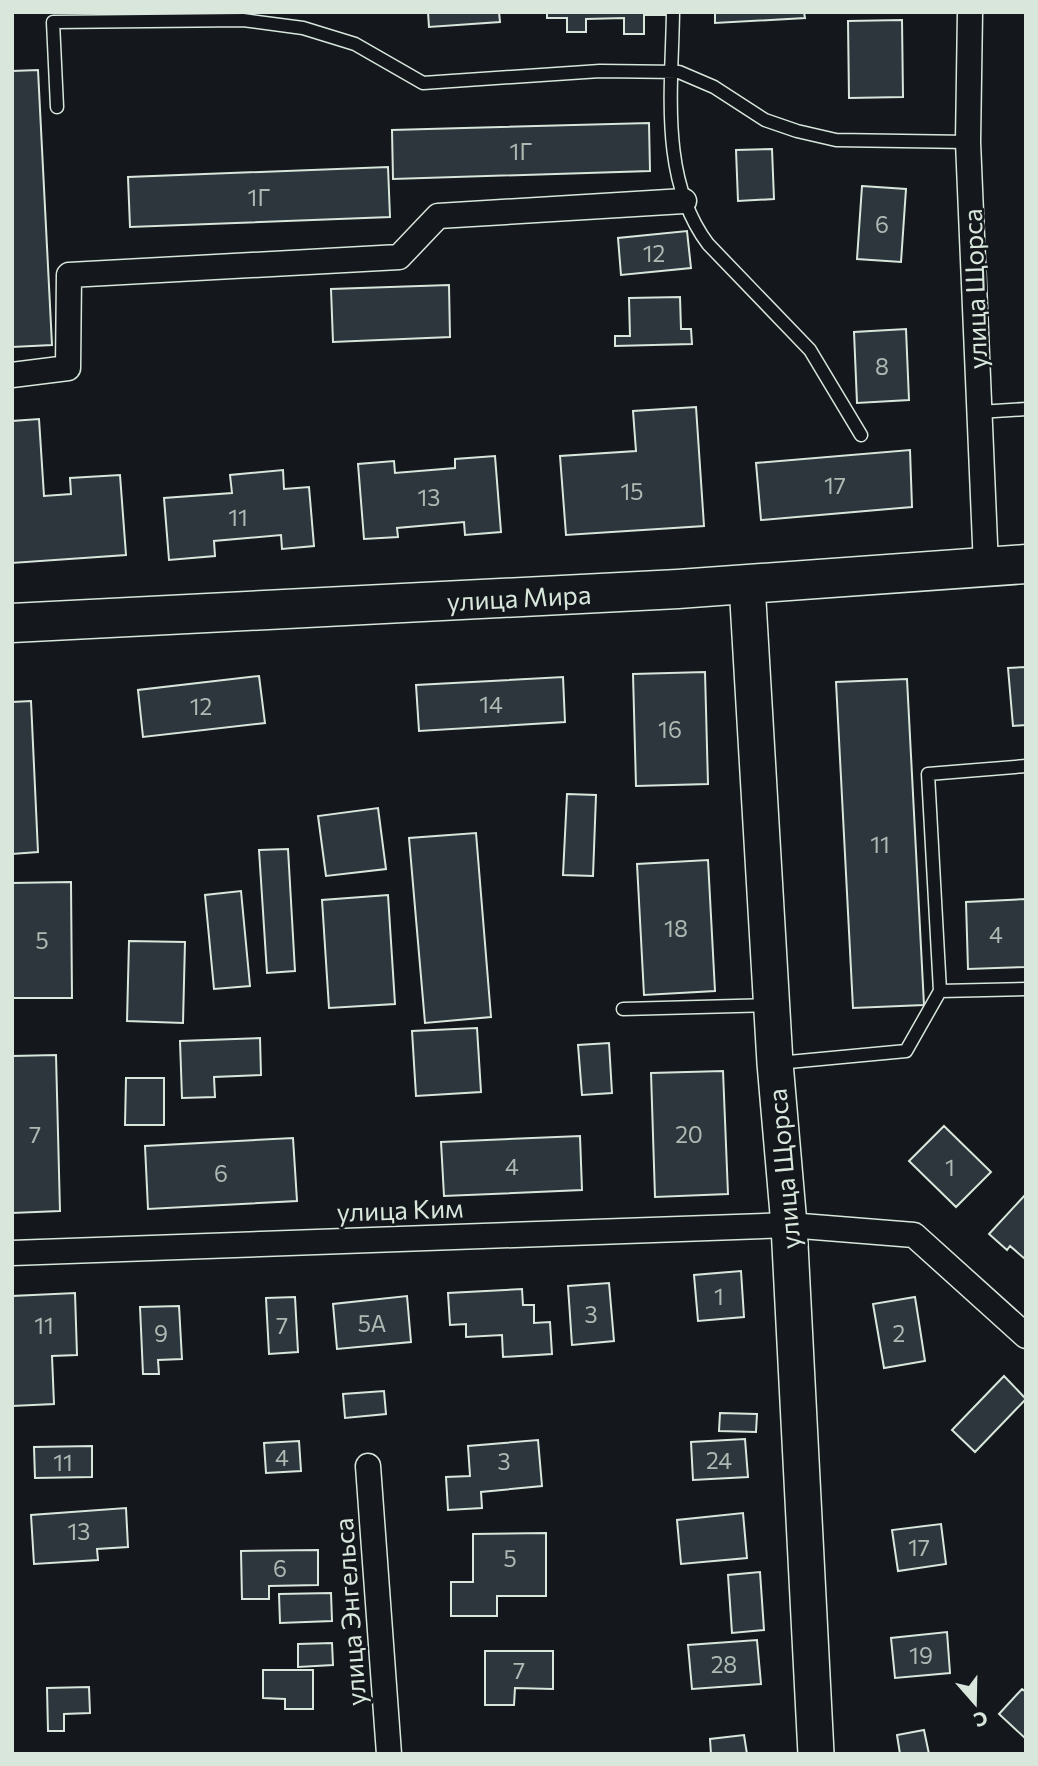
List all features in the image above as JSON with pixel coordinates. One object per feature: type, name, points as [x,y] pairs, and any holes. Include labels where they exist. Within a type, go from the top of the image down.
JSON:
[{"type":"main road","name":"улица Мира","points":[[12,623],[747,584],[1026,564]]},
{"type":"street","name":"улица Щорса","points":[[970,12],[968,142],[986,566]]},
{"type":"street","points":[[12,375],[68,368],[69,275],[399,257],[438,216],[684,201]]},
{"type":"street","name":"улица Щорса","points":[[747,584],[775,1063],[789,1225],[816,1754]]},
{"type":"street","name":"улица Ким","points":[[12,1253],[789,1225],[914,1235],[1026,1336]]},
{"type":"street","name":"улица Энгельса","points":[[368,1466],[389,1754]]},
{"type":"lane","points":[[673,12],[670,72],[676,166],[684,201],[696,229],[810,350],[861,435]]},
{"type":"lane","points":[[57,107],[53,22],[243,20],[303,28],[355,44],[423,83],[600,71],[670,72],[714,87],[765,120],[797,131],[849,141],[968,142]]},
{"type":"lane","points":[[979,412],[1026,409]]},
{"type":"lane","points":[[775,1063],[906,1051],[940,991],[928,774],[1026,766]]},
{"type":"lane","points":[[940,991],[1026,989]]},
{"type":"lane","points":[[623,1009],[772,1005]]},
{"type":"building","points":[[428,12],[499,12],[500,22],[429,27]]},
{"type":"building","points":[[547,12],[665,12],[665,15],[644,15],[644,34],[624,34],[624,18],[586,19],[586,32],[567,32],[567,18],[547,18]]},
{"type":"building","points":[[715,12],[804,12],[805,18],[715,23]]},
{"type":"building","points":[[902,20],[903,97],[849,98],[848,21]]},
{"type":"building","points":[[38,70],[52,345],[12,347],[12,71]]},
{"type":"building","points":[[649,123],[650,171],[393,179],[392,130]]},
{"type":"building","points":[[772,149],[774,199],[738,201],[736,150]]},
{"type":"building","points":[[388,167],[390,217],[130,227],[128,177]]},
{"type":"building","points":[[862,186],[906,189],[901,262],[857,259]]},
{"type":"building","points":[[687,231],[691,268],[621,275],[618,238]]},
{"type":"building","points":[[449,285],[450,337],[333,342],[331,289]]},
{"type":"building","points":[[680,297],[681,329],[691,329],[692,344],[615,346],[615,336],[630,336],[629,298]]},
{"type":"building","points":[[906,329],[909,400],[857,403],[854,332]]},
{"type":"building","points":[[696,407],[704,526],[566,535],[560,456],[636,451],[633,411]]},
{"type":"building","points":[[39,419],[44,496],[71,494],[70,478],[120,475],[126,555],[12,563],[12,421]]},
{"type":"building","points":[[910,450],[912,507],[761,520],[756,463]]},
{"type":"building","points":[[495,456],[501,532],[465,535],[464,522],[397,528],[398,537],[364,539],[358,464],[394,461],[395,473],[455,468],[455,459]]},
{"type":"building","points":[[283,470],[284,489],[309,487],[314,546],[282,549],[281,535],[214,541],[215,556],[169,560],[164,498],[232,493],[230,475]]},
{"type":"building","points":[[1026,667],[1026,725],[1013,726],[1008,668]]},
{"type":"building","points":[[705,672],[708,784],[636,786],[633,674]]},
{"type":"building","points":[[259,676],[265,723],[143,737],[138,690]]},
{"type":"building","points":[[563,677],[565,722],[419,731],[416,685]]},
{"type":"building","points":[[907,679],[924,1005],[853,1008],[836,682]]},
{"type":"building","points":[[31,701],[38,852],[12,854],[12,702]]},
{"type":"building","points":[[567,794],[596,795],[593,876],[563,875]]},
{"type":"building","points":[[378,808],[386,869],[326,876],[318,816]]},
{"type":"building","points":[[476,833],[491,1017],[425,1023],[409,838]]},
{"type":"building","points":[[288,849],[295,971],[267,973],[259,850]]},
{"type":"building","points":[[708,860],[715,991],[644,995],[637,864]]},
{"type":"building","points":[[71,882],[72,998],[12,998],[12,883]]},
{"type":"building","points":[[241,891],[250,986],[214,989],[205,895]]},
{"type":"building","points":[[388,895],[395,1004],[329,1008],[322,900]]},
{"type":"building","points":[[1026,899],[1026,967],[968,969],[966,902]]},
{"type":"building","points":[[129,941],[185,942],[183,1023],[127,1021]]},
{"type":"building","points":[[477,1028],[481,1092],[416,1096],[412,1031]]},
{"type":"building","points":[[260,1038],[261,1075],[214,1077],[215,1097],[182,1098],[180,1041]]},
{"type":"building","points":[[609,1043],[612,1093],[582,1095],[578,1045]]},
{"type":"building","points":[[56,1055],[60,1211],[12,1213],[12,1056]]},
{"type":"building","points":[[723,1071],[728,1194],[655,1197],[651,1073]]},
{"type":"building","points":[[126,1078],[164,1078],[164,1125],[125,1125]]},
{"type":"building","points":[[944,1126],[991,1172],[956,1207],[909,1161]]},
{"type":"building","points":[[580,1136],[582,1190],[444,1196],[441,1142]]},
{"type":"building","points":[[293,1138],[297,1201],[148,1209],[145,1146]]},
{"type":"building","points":[[1026,1194],[1025,1259],[1010,1246],[1007,1250],[989,1234]]},
{"type":"building","points":[[741,1271],[744,1317],[698,1321],[694,1275]]},
{"type":"building","points":[[609,1283],[614,1341],[572,1345],[568,1286]]},
{"type":"building","points":[[522,1289],[523,1305],[534,1305],[534,1323],[550,1322],[552,1354],[503,1357],[502,1335],[466,1337],[466,1324],[450,1325],[448,1293]]},
{"type":"building","points":[[75,1293],[77,1355],[52,1356],[54,1404],[12,1406],[12,1296]]},
{"type":"building","points":[[407,1296],[411,1342],[337,1349],[333,1304]]},
{"type":"building","points":[[295,1297],[298,1352],[269,1354],[266,1298]]},
{"type":"building","points":[[915,1297],[925,1361],[884,1368],[873,1304]]},
{"type":"building","points":[[179,1306],[182,1359],[158,1360],[159,1374],[143,1374],[140,1307]]},
{"type":"building","points":[[1004,1376],[1026,1399],[975,1452],[952,1430]]},
{"type":"building","points":[[384,1391],[386,1414],[345,1418],[343,1394]]},
{"type":"building","points":[[720,1413],[757,1414],[756,1432],[719,1431]]},
{"type":"building","points":[[745,1439],[748,1477],[693,1480],[691,1442]]},
{"type":"building","points":[[538,1440],[542,1486],[481,1492],[482,1508],[448,1510],[446,1477],[470,1476],[468,1446]]},
{"type":"building","points":[[299,1441],[301,1471],[266,1473],[264,1443]]},
{"type":"building","points":[[92,1446],[92,1477],[35,1478],[34,1447]]},
{"type":"building","points":[[126,1508],[128,1547],[97,1549],[98,1560],[34,1564],[31,1515]]},
{"type":"building","points":[[743,1513],[747,1558],[681,1564],[677,1520]]},
{"type":"building","points":[[941,1524],[946,1564],[898,1571],[892,1530]]},
{"type":"building","points":[[546,1533],[546,1596],[497,1596],[497,1616],[451,1616],[451,1582],[473,1582],[473,1534]]},
{"type":"building","points":[[318,1550],[318,1585],[269,1586],[269,1599],[242,1599],[241,1551]]},
{"type":"building","points":[[760,1572],[764,1630],[732,1633],[728,1575]]},
{"type":"building","points":[[331,1593],[332,1621],[280,1623],[279,1594]]},
{"type":"building","points":[[947,1632],[950,1673],[895,1678],[891,1638]]},
{"type":"building","points":[[757,1640],[761,1684],[692,1689],[688,1645]]},
{"type":"building","points":[[332,1643],[333,1665],[298,1667],[298,1644]]},
{"type":"building","points":[[485,1651],[553,1651],[553,1689],[515,1688],[514,1705],[485,1705]]},
{"type":"building","points":[[263,1670],[313,1670],[313,1709],[285,1709],[285,1699],[263,1698]]},
{"type":"building","points":[[89,1687],[90,1713],[64,1714],[64,1731],[48,1731],[47,1688]]},
{"type":"building","points":[[1022,1689],[1026,1692],[1026,1739],[999,1714]]},
{"type":"building","points":[[924,1730],[929,1754],[900,1754],[897,1735]]},
{"type":"building","points":[[744,1735],[747,1754],[711,1754],[710,1739]]}]
